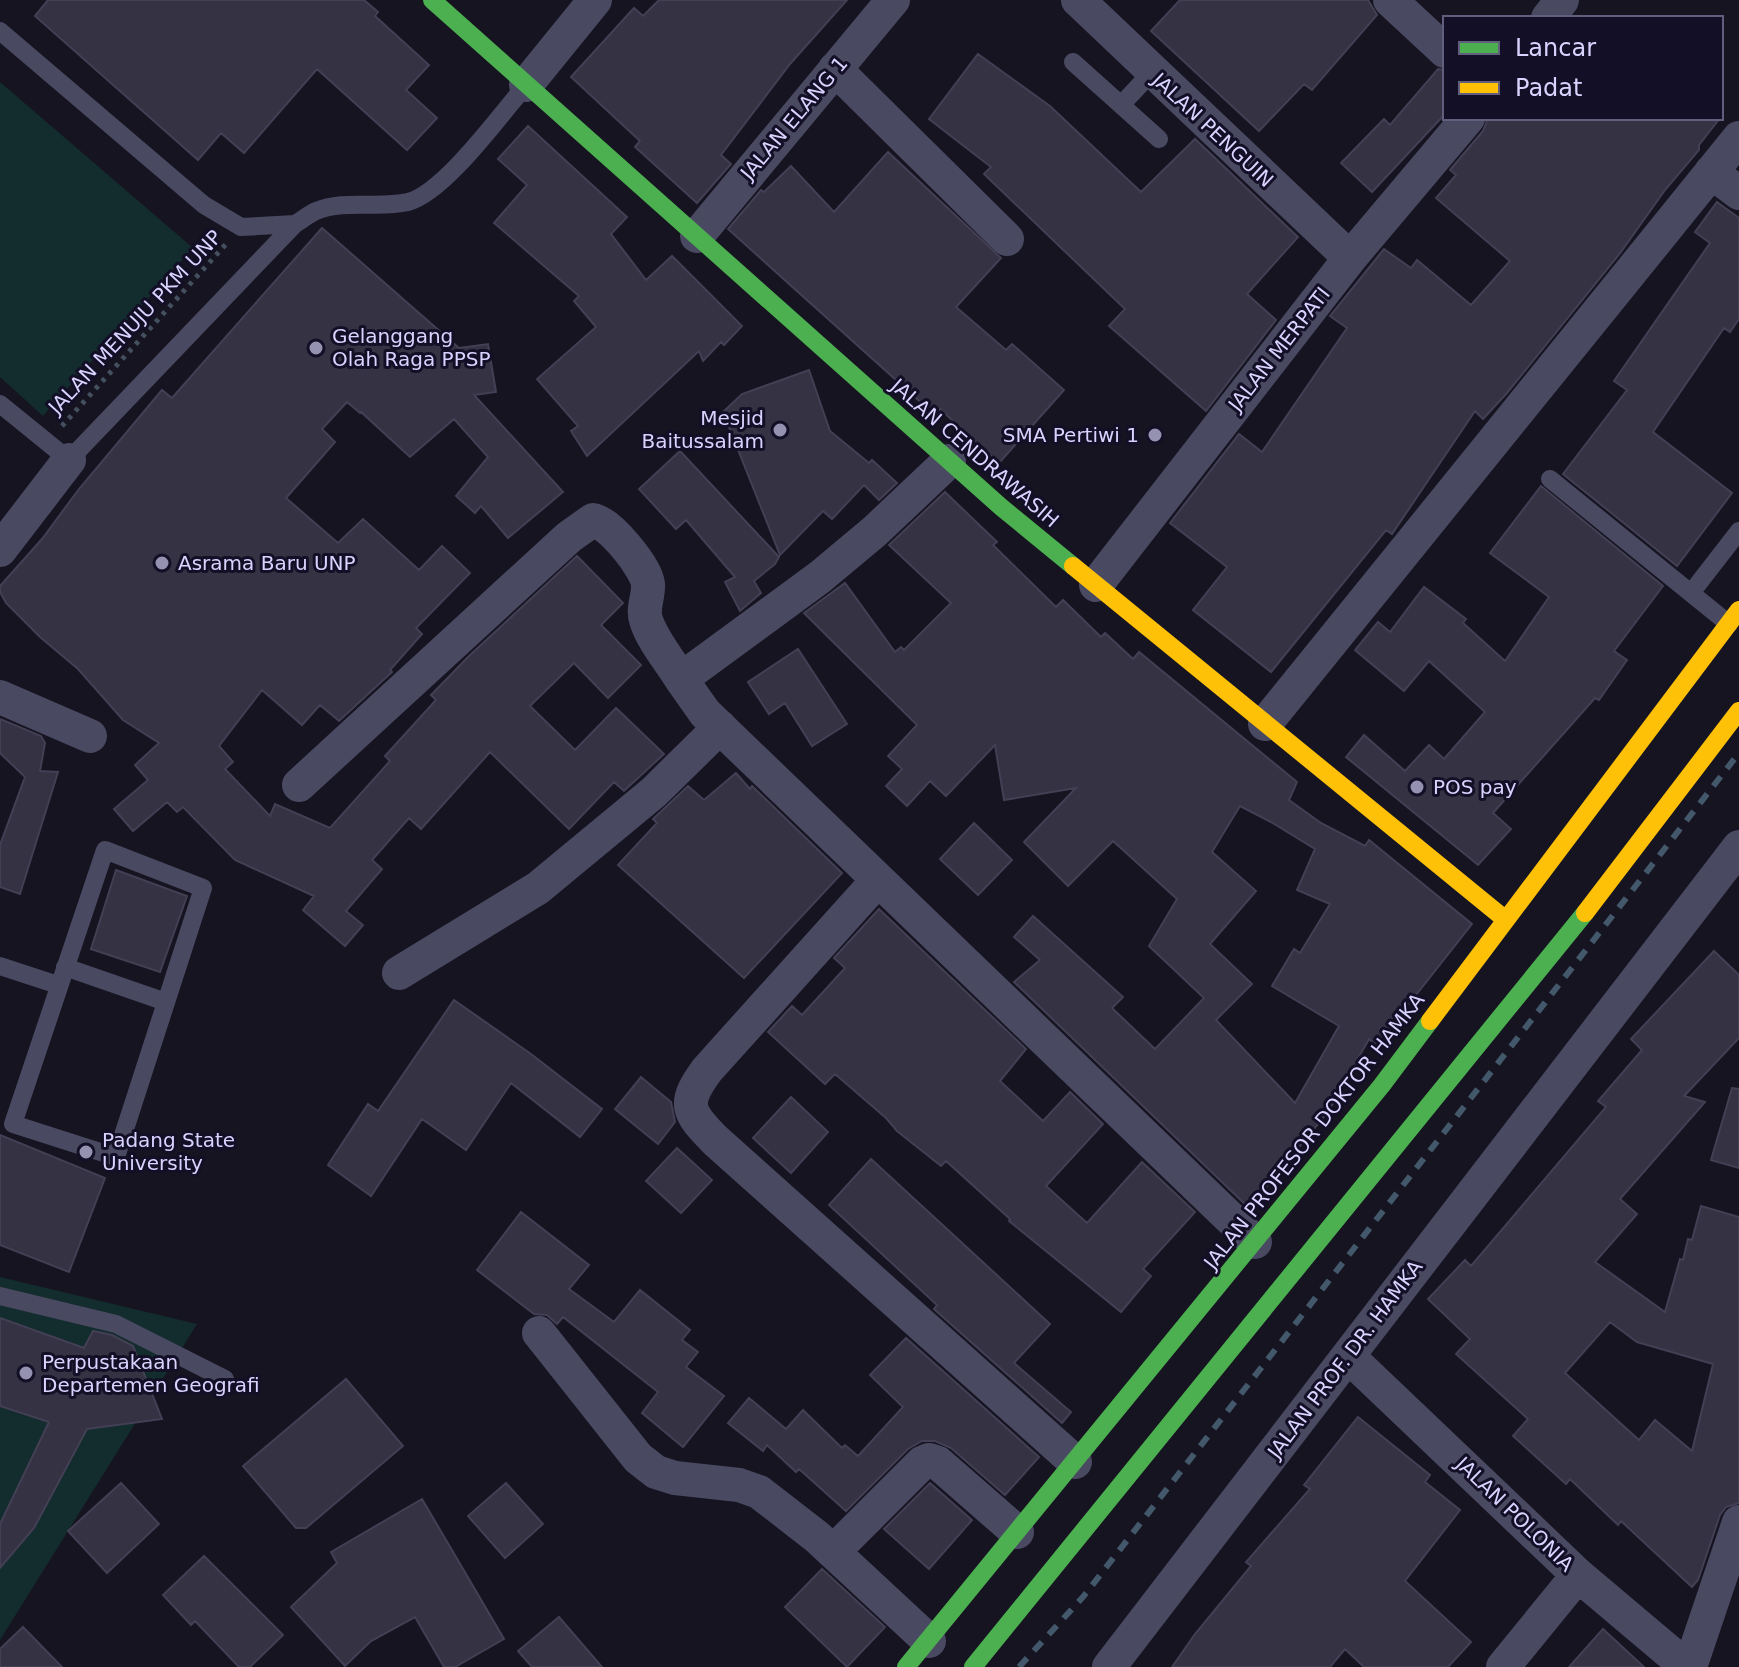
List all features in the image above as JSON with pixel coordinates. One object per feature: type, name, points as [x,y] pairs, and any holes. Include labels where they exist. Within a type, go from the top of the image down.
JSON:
[{"type":"main road","name":"JALAN CENDRAWASIH","points":[[432,0],[949,461],[1506,920]]},
{"type":"main road","name":"JALAN PROFESOR DOKTOR HAMKA","points":[[906,1667],[966,1603],[1017,1532],[1382,1085],[1734,617]]},
{"type":"main road","points":[[973,1667],[998,1628],[1555,952],[1739,711]]},
{"type":"street","points":[[526,85],[595,0]]},
{"type":"street","name":"JALAN ELANG 1","points":[[697,236],[893,0]]},
{"type":"street","name":"JALAN PENGUIN","points":[[1078,0],[1350,258]]},
{"type":"street","points":[[1390,0],[1443,49]]},
{"type":"street","points":[[1550,16],[1562,0]]},
{"type":"street","points":[[835,69],[1007,239]]},
{"type":"street","name":"JALAN MERPATI","points":[[1096,585],[1350,258],[1466,120]]},
{"type":"street","points":[[1265,724],[1739,138]]},
{"type":"street","points":[[1711,172],[1739,193]]},
{"type":"street","points":[[0,550],[57,452]]},
{"type":"street","points":[[681,679],[820,577],[875,531],[949,461]]},
{"type":"street","points":[[299,785],[569,537],[593,520],[601,521],[644,572],[648,586],[647,624],[705,713],[1255,1242]]},
{"type":"street","points":[[0,697],[90,736]]},
{"type":"street","points":[[399,973],[538,888],[654,792],[720,727]]},
{"type":"street","name":"JALAN PROF. DR. HAMKA","points":[[1109,1667],[1739,847]]},
{"type":"street","points":[[877,881],[707,1070],[694,1088],[690,1110],[716,1141],[1075,1462]]},
{"type":"street","points":[[539,1333],[638,1458],[656,1472],[697,1482],[739,1485],[759,1492],[833,1552],[929,1641]]},
{"type":"street","name":"JALAN POLONIA","points":[[1348,1356],[1578,1575],[1688,1667]]},
{"type":"street","points":[[833,1552],[922,1463],[929,1460],[938,1463],[1017,1532]]},
{"type":"street","points":[[1688,1667],[1739,1522]]},
{"type":"street","points":[[1503,1667],[1578,1575]]},
{"type":"lane","points":[[0,31],[204,205],[241,227],[295,224]]},
{"type":"lane","points":[[1073,62],[1159,139]]},
{"type":"lane","points":[[1121,105],[1152,72]]},
{"type":"lane","points":[[0,404],[57,452],[295,224],[315,211],[339,205],[383,205],[425,196],[478,142],[526,85]]},
{"type":"lane","points":[[1550,479],[1691,593],[1734,617]]},
{"type":"lane","points":[[1691,593],[1739,531]]},
{"type":"lane","points":[[105,850],[203,888],[116,1157],[13,1124],[58,985],[105,850]]},
{"type":"lane","points":[[0,966],[58,985]]},
{"type":"lane","points":[[65,967],[166,1002]]},
{"type":"lane","points":[[0,1296],[116,1324],[225,1379]]},
{"type":"path","name":"JALAN MENUJU PKM UNP","points":[[57,452],[228,242],[250,226]]},
{"type":"green space","points":[[0,82],[193,248],[43,416],[0,377]]},
{"type":"green space","points":[[0,1277],[197,1324],[0,1640]]},
{"type":"building","points":[[48,0],[364,0],[378,12],[375,16],[429,65],[406,90],[437,118],[407,150],[317,69],[244,153],[221,133],[198,160],[35,16]]},
{"type":"building","points":[[659,0],[847,0],[790,64],[721,155],[731,164],[697,203],[635,147],[640,141],[571,77],[634,8],[643,16]]},
{"type":"building","points":[[1180,0],[1368,0],[1377,15],[1312,90],[1304,84],[1259,131],[1151,31]]},
{"type":"building","points":[[978,54],[1050,106],[1141,192],[1195,139],[1298,237],[1247,294],[1276,320],[1206,411],[1109,326],[1125,309],[984,174],[991,167],[929,119]]},
{"type":"building","points":[[1438,69],[1443,70],[1443,116],[1372,192],[1341,163],[1384,119],[1390,125]]},
{"type":"building","points":[[1487,120],[1718,120],[1621,252],[1507,393],[1483,419],[1475,411],[1392,534],[1386,530],[1271,672],[1193,610],[1227,567],[1170,523],[1239,434],[1262,452],[1347,328],[1330,316],[1384,249],[1411,268],[1417,260],[1471,305],[1510,261],[1436,198],[1456,175],[1450,170],[1483,131]]},
{"type":"building","points":[[528,126],[627,217],[611,234],[646,280],[672,256],[742,326],[703,361],[699,351],[587,456],[571,431],[578,426],[537,379],[596,327],[574,301],[579,296],[494,223],[527,185],[498,159]]},
{"type":"building","points":[[888,152],[1001,258],[956,307],[1006,350],[1012,344],[1064,390],[999,463],[940,409],[935,415],[728,229],[761,190],[764,192],[791,166],[834,212]]},
{"type":"building","points":[[1717,202],[1739,218],[1739,319],[1730,332],[1724,328],[1653,432],[1732,493],[1677,566],[1563,474],[1627,390],[1614,381],[1710,243],[1695,232]]},
{"type":"building","points":[[322,228],[459,348],[488,344],[496,392],[474,395],[563,492],[508,538],[481,506],[475,513],[456,496],[488,457],[454,419],[410,457],[347,402],[322,429],[335,442],[286,498],[338,543],[363,519],[419,570],[442,546],[470,573],[416,628],[422,634],[390,670],[392,672],[339,721],[320,705],[302,725],[262,690],[219,746],[233,762],[225,769],[270,816],[275,804],[330,828],[390,761],[385,756],[436,700],[431,695],[577,556],[623,603],[601,625],[641,665],[608,698],[574,663],[530,706],[575,750],[616,708],[664,754],[624,791],[614,782],[569,829],[490,752],[421,829],[409,818],[372,860],[382,869],[346,911],[363,925],[345,946],[303,910],[314,896],[235,860],[183,807],[177,812],[167,802],[133,831],[114,809],[148,780],[135,765],[159,743],[123,720],[78,669],[6,603],[0,592],[0,586],[42,539],[79,489],[162,390],[172,398]]},
{"type":"building","points":[[809,370],[830,431],[869,463],[872,460],[897,483],[879,500],[864,485],[832,519],[823,511],[780,555],[723,412],[742,394]]},
{"type":"building","points":[[680,451],[779,557],[754,581],[761,593],[740,611],[725,582],[735,577],[686,520],[676,529],[639,489]]},
{"type":"building","points":[[1541,486],[1663,586],[1614,651],[1627,660],[1599,700],[1595,698],[1493,813],[1511,829],[1478,865],[1346,757],[1364,735],[1405,771],[1429,745],[1444,759],[1485,712],[1429,661],[1404,691],[1355,650],[1378,622],[1390,632],[1424,587],[1466,619],[1463,623],[1505,661],[1549,597],[1490,553]]},
{"type":"building","points":[[945,492],[997,542],[993,545],[1056,607],[1063,600],[1101,637],[1105,633],[1133,659],[1139,652],[1297,782],[1289,800],[1321,823],[1365,846],[1369,840],[1472,924],[1397,1019],[1399,1021],[1379,1048],[1369,1039],[1328,1112],[1249,1208],[1014,982],[1040,960],[1014,937],[1033,916],[1123,997],[1112,1008],[1155,1049],[1204,998],[1149,946],[1177,899],[1113,841],[1068,886],[1024,842],[1076,788],[1004,800],[995,745],[946,796],[930,781],[907,806],[886,786],[902,769],[888,756],[917,725],[804,613],[845,583],[895,652],[901,647],[904,650],[951,603],[889,545]],"holes":[[[1240,806],[1315,849],[1297,890],[1330,904],[1300,953],[1294,949],[1272,986],[1339,1026],[1295,1103],[1216,1020],[1252,984],[1210,944],[1256,891],[1212,852]]]},
{"type":"building","points":[[798,649],[847,724],[812,746],[785,703],[769,714],[748,682]]},
{"type":"building","points":[[0,719],[41,736],[45,743],[40,771],[58,772],[20,894],[0,887],[0,845],[25,777],[0,753]]},
{"type":"building","points":[[736,773],[842,873],[744,978],[618,865],[657,823],[653,819],[688,786],[704,800]]},
{"type":"building","points":[[974,823],[1012,860],[978,895],[940,859]]},
{"type":"building","points":[[116,870],[187,896],[160,972],[91,949]]},
{"type":"building","points":[[879,909],[1026,1049],[1000,1081],[1043,1121],[1070,1092],[1103,1124],[1046,1186],[1087,1223],[1142,1162],[1195,1212],[1143,1269],[1151,1276],[1121,1312],[1009,1221],[946,1161],[941,1166],[897,1131],[835,1074],[825,1084],[768,1032],[792,1006],[802,1015],[845,968],[834,958]]},
{"type":"building","points":[[1714,951],[1739,975],[1739,1038],[1684,1096],[1705,1102],[1620,1199],[1637,1214],[1595,1262],[1665,1312],[1680,1259],[1683,1260],[1688,1239],[1692,1240],[1701,1206],[1739,1217],[1739,1503],[1726,1507],[1720,1515],[1698,1580],[1692,1587],[1621,1521],[1618,1525],[1570,1479],[1566,1484],[1513,1436],[1528,1419],[1456,1354],[1470,1339],[1428,1299],[1465,1260],[1471,1266],[1606,1107],[1598,1101],[1642,1050],[1631,1039]],"holes":[[[1610,1322],[1637,1342],[1713,1364],[1692,1451],[1655,1420],[1639,1440],[1565,1373]]]},
{"type":"building","points":[[454,1000],[602,1109],[580,1137],[511,1083],[466,1150],[422,1119],[371,1196],[328,1165],[368,1104],[378,1111]]},
{"type":"building","points":[[641,1077],[671,1102],[675,1122],[658,1144],[615,1109]]},
{"type":"building","points":[[1732,1088],[1739,1089],[1739,1168],[1711,1160]]},
{"type":"building","points":[[791,1097],[828,1132],[791,1173],[753,1138]]},
{"type":"building","points":[[0,1135],[105,1178],[69,1272],[0,1245]]},
{"type":"building","points":[[677,1148],[712,1180],[681,1213],[646,1181]]},
{"type":"building","points":[[871,1159],[1050,1324],[1014,1363],[1071,1412],[1062,1423],[934,1309],[937,1305],[829,1205]]},
{"type":"building","points":[[521,1212],[589,1265],[569,1289],[614,1322],[640,1290],[690,1330],[682,1340],[698,1352],[686,1367],[724,1396],[683,1447],[642,1413],[658,1392],[563,1317],[557,1324],[547,1315],[534,1314],[477,1270]]},
{"type":"building","points":[[0,1318],[84,1348],[93,1331],[112,1335],[133,1346],[162,1419],[87,1429],[34,1528],[0,1568],[0,1524],[49,1422],[0,1406]]},
{"type":"building","points":[[906,1338],[1039,1457],[1005,1495],[951,1448],[935,1441],[922,1441],[908,1449],[846,1511],[767,1445],[763,1451],[728,1423],[749,1398],[786,1429],[803,1410],[842,1448],[845,1445],[858,1456],[903,1407],[870,1375]]},
{"type":"building","points":[[346,1379],[403,1446],[306,1528],[296,1528],[243,1466]]},
{"type":"building","points":[[1358,1417],[1430,1475],[1425,1482],[1460,1510],[1405,1581],[1471,1642],[1448,1667],[1364,1667],[1345,1649],[1330,1667],[1172,1667],[1251,1566],[1246,1562],[1310,1489],[1304,1485]]},
{"type":"building","points":[[121,1483],[159,1524],[107,1573],[68,1531]]},
{"type":"building","points":[[506,1483],[543,1524],[505,1558],[468,1516]]},
{"type":"building","points":[[930,1483],[972,1520],[929,1569],[884,1529]]},
{"type":"building","points":[[422,1499],[504,1639],[455,1667],[444,1667],[415,1617],[371,1641],[345,1666],[291,1607],[337,1563],[331,1552]]},
{"type":"building","points":[[204,1556],[283,1635],[250,1667],[239,1667],[195,1621],[191,1625],[163,1595]]},
{"type":"building","points":[[822,1569],[885,1627],[847,1667],[785,1607]]},
{"type":"building","points":[[559,1617],[602,1667],[532,1667],[518,1651]]},
{"type":"building","points":[[23,1627],[62,1667],[0,1667],[0,1649]]},
{"type":"building","points":[[1603,1629],[1644,1667],[1569,1667]]},
{"type":"railway","points":[[1019,1667],[1083,1597],[1739,753]]},
{"type":"traffic: fast","points":[[432,0],[1001,507],[1073,566]]},
{"type":"traffic: fast","points":[[973,1667],[1585,913]]},
{"type":"traffic: fast","points":[[906,1667],[1382,1085],[1430,1021]]},
{"type":"traffic: slow","points":[[1073,566],[1506,920]]},
{"type":"traffic: slow","points":[[1430,1021],[1739,610]]},
{"type":"traffic: slow","points":[[1585,913],[1739,711]]},
{"type":"place","name":"Gelanggang Olah Raga PPSP","points":[[316,348]]},
{"type":"place","name":"Mesjid Baitussalam","points":[[780,430]]},
{"type":"place","name":"SMA Pertiwi 1","points":[[1155,435]]},
{"type":"place","name":"Asrama Baru UNP","points":[[162,563]]},
{"type":"place","name":"POS pay","points":[[1417,787]]},
{"type":"place","name":"Padang State University","points":[[86,1152]]},
{"type":"place","name":"Perpustakaan Departemen Geografi","points":[[26,1373]]}]
